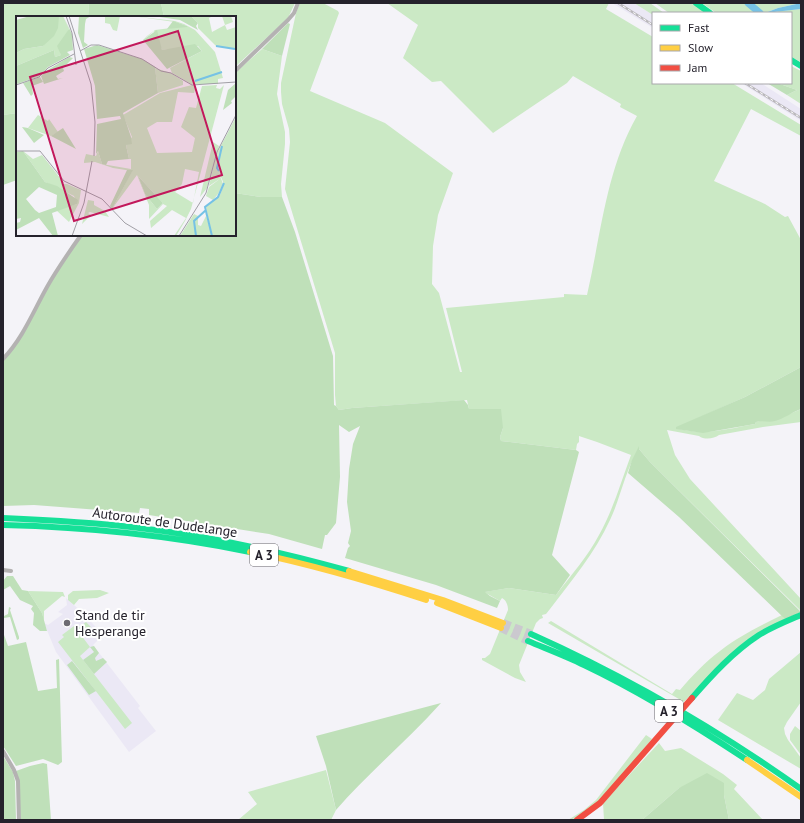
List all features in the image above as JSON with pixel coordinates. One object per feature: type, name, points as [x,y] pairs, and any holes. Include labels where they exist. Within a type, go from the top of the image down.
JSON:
[{"type":"main road","points":[[696,3],[709,12]]},
{"type":"main road","points":[[792,61],[801,66]]},
{"type":"main road","name":"Autoroute de Dudelange","points":[[3,518],[135,527],[252,546],[370,576],[441,599],[502,626],[404,592],[328,570],[270,556],[180,539],[133,533],[57,526],[3,525]]},
{"type":"main road","points":[[577,820],[600,804],[722,665],[746,644],[801,615]]},
{"type":"main road","name":"A 3","points":[[801,789],[744,749],[686,714],[594,664],[530,638],[590,668],[681,718],[727,746],[801,796]]},
{"type":"street","points":[[236,70],[288,20],[298,3]]},
{"type":"street","points":[[3,359],[14,348],[46,288],[80,236]]},
{"type":"street","points":[[3,570],[11,571]]},
{"type":"street","points":[[3,751],[14,770],[18,781],[19,820]]},
{"type":"shaded area","points":[[612,3],[634,3],[652,14],[652,27]]},
{"type":"shaded area","points":[[743,84],[763,84],[801,109],[801,121]]},
{"type":"shaded area","points":[[66,598],[82,612],[103,635],[93,645],[140,706],[138,708],[156,731],[129,752],[56,652],[44,623],[48,625],[63,614],[58,612],[67,605]]},
{"type":"green space","points":[[3,3],[89,3],[88,16],[16,16],[16,113],[3,115]]},
{"type":"green space","points":[[89,3],[161,3],[164,16],[88,16]]},
{"type":"green space","points":[[161,3],[295,3],[288,18],[236,66],[236,16],[164,16]]},
{"type":"green space","points":[[300,3],[323,3],[339,13],[310,91],[385,123],[453,173],[438,215],[433,246],[432,284],[439,293],[460,372],[462,372],[446,308],[564,297],[564,294],[587,295],[611,181],[618,158],[637,116],[620,107],[621,104],[573,76],[567,83],[493,133],[441,81],[432,82],[403,58],[418,25],[387,3],[609,3],[606,9],[652,36],[652,84],[734,84],[801,125],[801,136],[751,109],[714,181],[765,204],[785,217],[788,216],[801,240],[801,367],[745,397],[676,428],[706,432],[725,430],[755,424],[756,422],[792,413],[801,409],[801,422],[763,427],[709,438],[667,430],[675,455],[690,479],[801,599],[801,611],[650,462],[639,449],[630,466],[610,520],[597,544],[583,566],[550,609],[546,614],[542,615],[543,618],[536,623],[519,665],[520,672],[526,682],[515,678],[482,660],[482,658],[485,658],[490,654],[508,610],[508,606],[502,598],[500,601],[484,592],[509,588],[556,595],[595,543],[613,506],[631,455],[579,436],[579,442],[576,450],[501,441],[500,437],[503,428],[469,409],[467,400],[339,410],[336,406],[335,395],[335,353],[285,189],[290,142],[289,129],[282,104],[281,83],[296,13]]},
{"type":"green space","points":[[634,3],[650,3],[663,12],[652,12],[652,14]]},
{"type":"green space","points":[[655,3],[692,3],[706,12],[668,12]]},
{"type":"green space","points":[[702,3],[801,3],[768,12],[715,12]]},
{"type":"green space","points":[[801,9],[801,62],[792,58],[792,12],[777,12]]},
{"type":"green space","points":[[288,23],[290,24],[282,56],[262,49]]},
{"type":"green space","points":[[262,49],[282,56],[277,94],[285,132],[281,184],[282,197],[261,197],[236,193],[236,72]]},
{"type":"green space","points":[[792,66],[801,71],[801,104],[787,95],[797,90],[780,84],[792,84]]},
{"type":"green space","points":[[769,84],[780,84],[797,90],[787,95]]},
{"type":"green space","points":[[16,113],[16,180],[3,185],[3,115]]},
{"type":"green space","points":[[236,193],[261,197],[282,197],[295,232],[333,356],[334,405],[339,410],[464,400],[469,409],[501,409],[503,428],[500,437],[501,441],[576,450],[579,452],[552,555],[570,575],[556,595],[509,588],[485,592],[500,601],[497,608],[436,585],[345,558],[350,546],[348,543],[351,531],[347,502],[349,469],[353,444],[360,426],[349,432],[339,425],[340,477],[336,523],[327,535],[325,535],[322,549],[269,534],[149,515],[149,509],[140,508],[139,513],[34,505],[3,506],[3,359],[14,347],[46,288],[80,236],[236,236]]},
{"type":"green space","points":[[801,367],[801,409],[781,419],[770,422],[759,421],[755,424],[703,433],[676,429],[676,427],[745,397]]},
{"type":"green space","points":[[639,446],[639,449],[650,462],[801,612],[785,619],[679,517],[628,473],[632,460]]},
{"type":"green space","points":[[7,576],[13,576],[22,590],[28,591],[42,613],[47,631],[40,631],[33,625],[34,613],[31,609],[33,606],[20,600],[10,586],[3,590],[3,581]]},
{"type":"green space","points":[[100,590],[109,593],[97,598],[79,599],[74,605],[68,600],[68,595],[73,591]]},
{"type":"green space","points":[[28,591],[63,592],[65,597],[62,596],[44,611],[44,623],[42,613]]},
{"type":"green space","points":[[9,607],[11,608],[10,610],[19,637],[17,640],[10,617],[4,618],[4,616],[8,614]]},
{"type":"green space","points":[[782,615],[785,619],[727,657],[684,702],[548,623],[551,621],[672,694],[676,689],[680,690],[714,655],[750,632]]},
{"type":"green space","points":[[86,622],[91,627],[81,635],[90,647],[80,656],[132,723],[125,729],[58,642],[64,637],[62,635],[74,626],[77,629]]},
{"type":"green space","points":[[3,632],[8,646],[26,642],[38,691],[57,688],[56,660],[59,659],[62,762],[58,765],[43,759],[16,766],[3,746]]},
{"type":"green space","points":[[94,646],[99,653],[95,658],[96,661],[103,658],[107,662],[94,674],[83,660],[94,652],[90,647]]},
{"type":"green space","points":[[801,652],[801,702],[784,728],[788,740],[801,758],[801,769],[718,720],[737,693],[753,700],[765,690],[769,679]]},
{"type":"green space","points":[[72,661],[96,691],[89,695],[67,665]]},
{"type":"green space","points":[[441,703],[336,810],[326,766],[316,736]]},
{"type":"green space","points":[[795,726],[801,731],[801,755],[790,740],[790,734]]},
{"type":"green space","points":[[646,735],[652,739],[625,773],[588,810],[577,817],[568,820],[596,800]]},
{"type":"green space","points":[[659,743],[665,751],[681,748],[723,774],[737,785],[734,789],[763,820],[729,820],[724,795],[724,783],[679,788],[642,820],[604,820],[603,803]]},
{"type":"green space","points":[[3,756],[13,772],[15,781],[16,820],[3,820]]},
{"type":"green space","points":[[43,763],[47,764],[51,820],[21,820],[16,771]]},
{"type":"green space","points":[[326,770],[336,810],[331,820],[238,820],[257,804],[248,792]]},
{"type":"green space","points":[[707,773],[724,783],[724,795],[729,820],[642,820],[679,788]]},
{"type":"water","points":[[801,3],[801,9],[768,12]]},
{"type":"waterway","points":[[748,3],[759,12]]},
{"type":"tunnel","points":[[503,623],[531,634]]},
{"type":"tunnel","points":[[501,628],[528,641]]},
{"type":"railway","points":[[618,3],[652,24]]},
{"type":"railway","points":[[747,84],[801,118]]},
{"type":"traffic: fast","points":[[696,3],[709,12]]},
{"type":"traffic: fast","points":[[792,61],[801,66]]},
{"type":"traffic: fast","points":[[3,518],[99,524],[186,534],[268,550],[349,571]]},
{"type":"traffic: fast","points":[[3,525],[127,533],[188,541],[250,552]]},
{"type":"traffic: fast","points":[[692,698],[723,664],[749,642],[769,629],[801,615]]},
{"type":"traffic: fast","points":[[531,634],[602,668],[670,705],[736,745],[801,789]]},
{"type":"traffic: fast","points":[[528,641],[577,662],[626,686],[747,760]]},
{"type":"traffic: slow","points":[[250,552],[339,573],[426,600]]},
{"type":"traffic: slow","points":[[349,571],[443,600],[503,623]]},
{"type":"traffic: slow","points":[[437,603],[501,628]]},
{"type":"traffic: slow","points":[[747,760],[801,797]]},
{"type":"traffic: jam","points":[[577,820],[600,803],[692,698]]},
{"type":"place","name":"Stand de tir Hesperange","points":[[67,623]]}]
